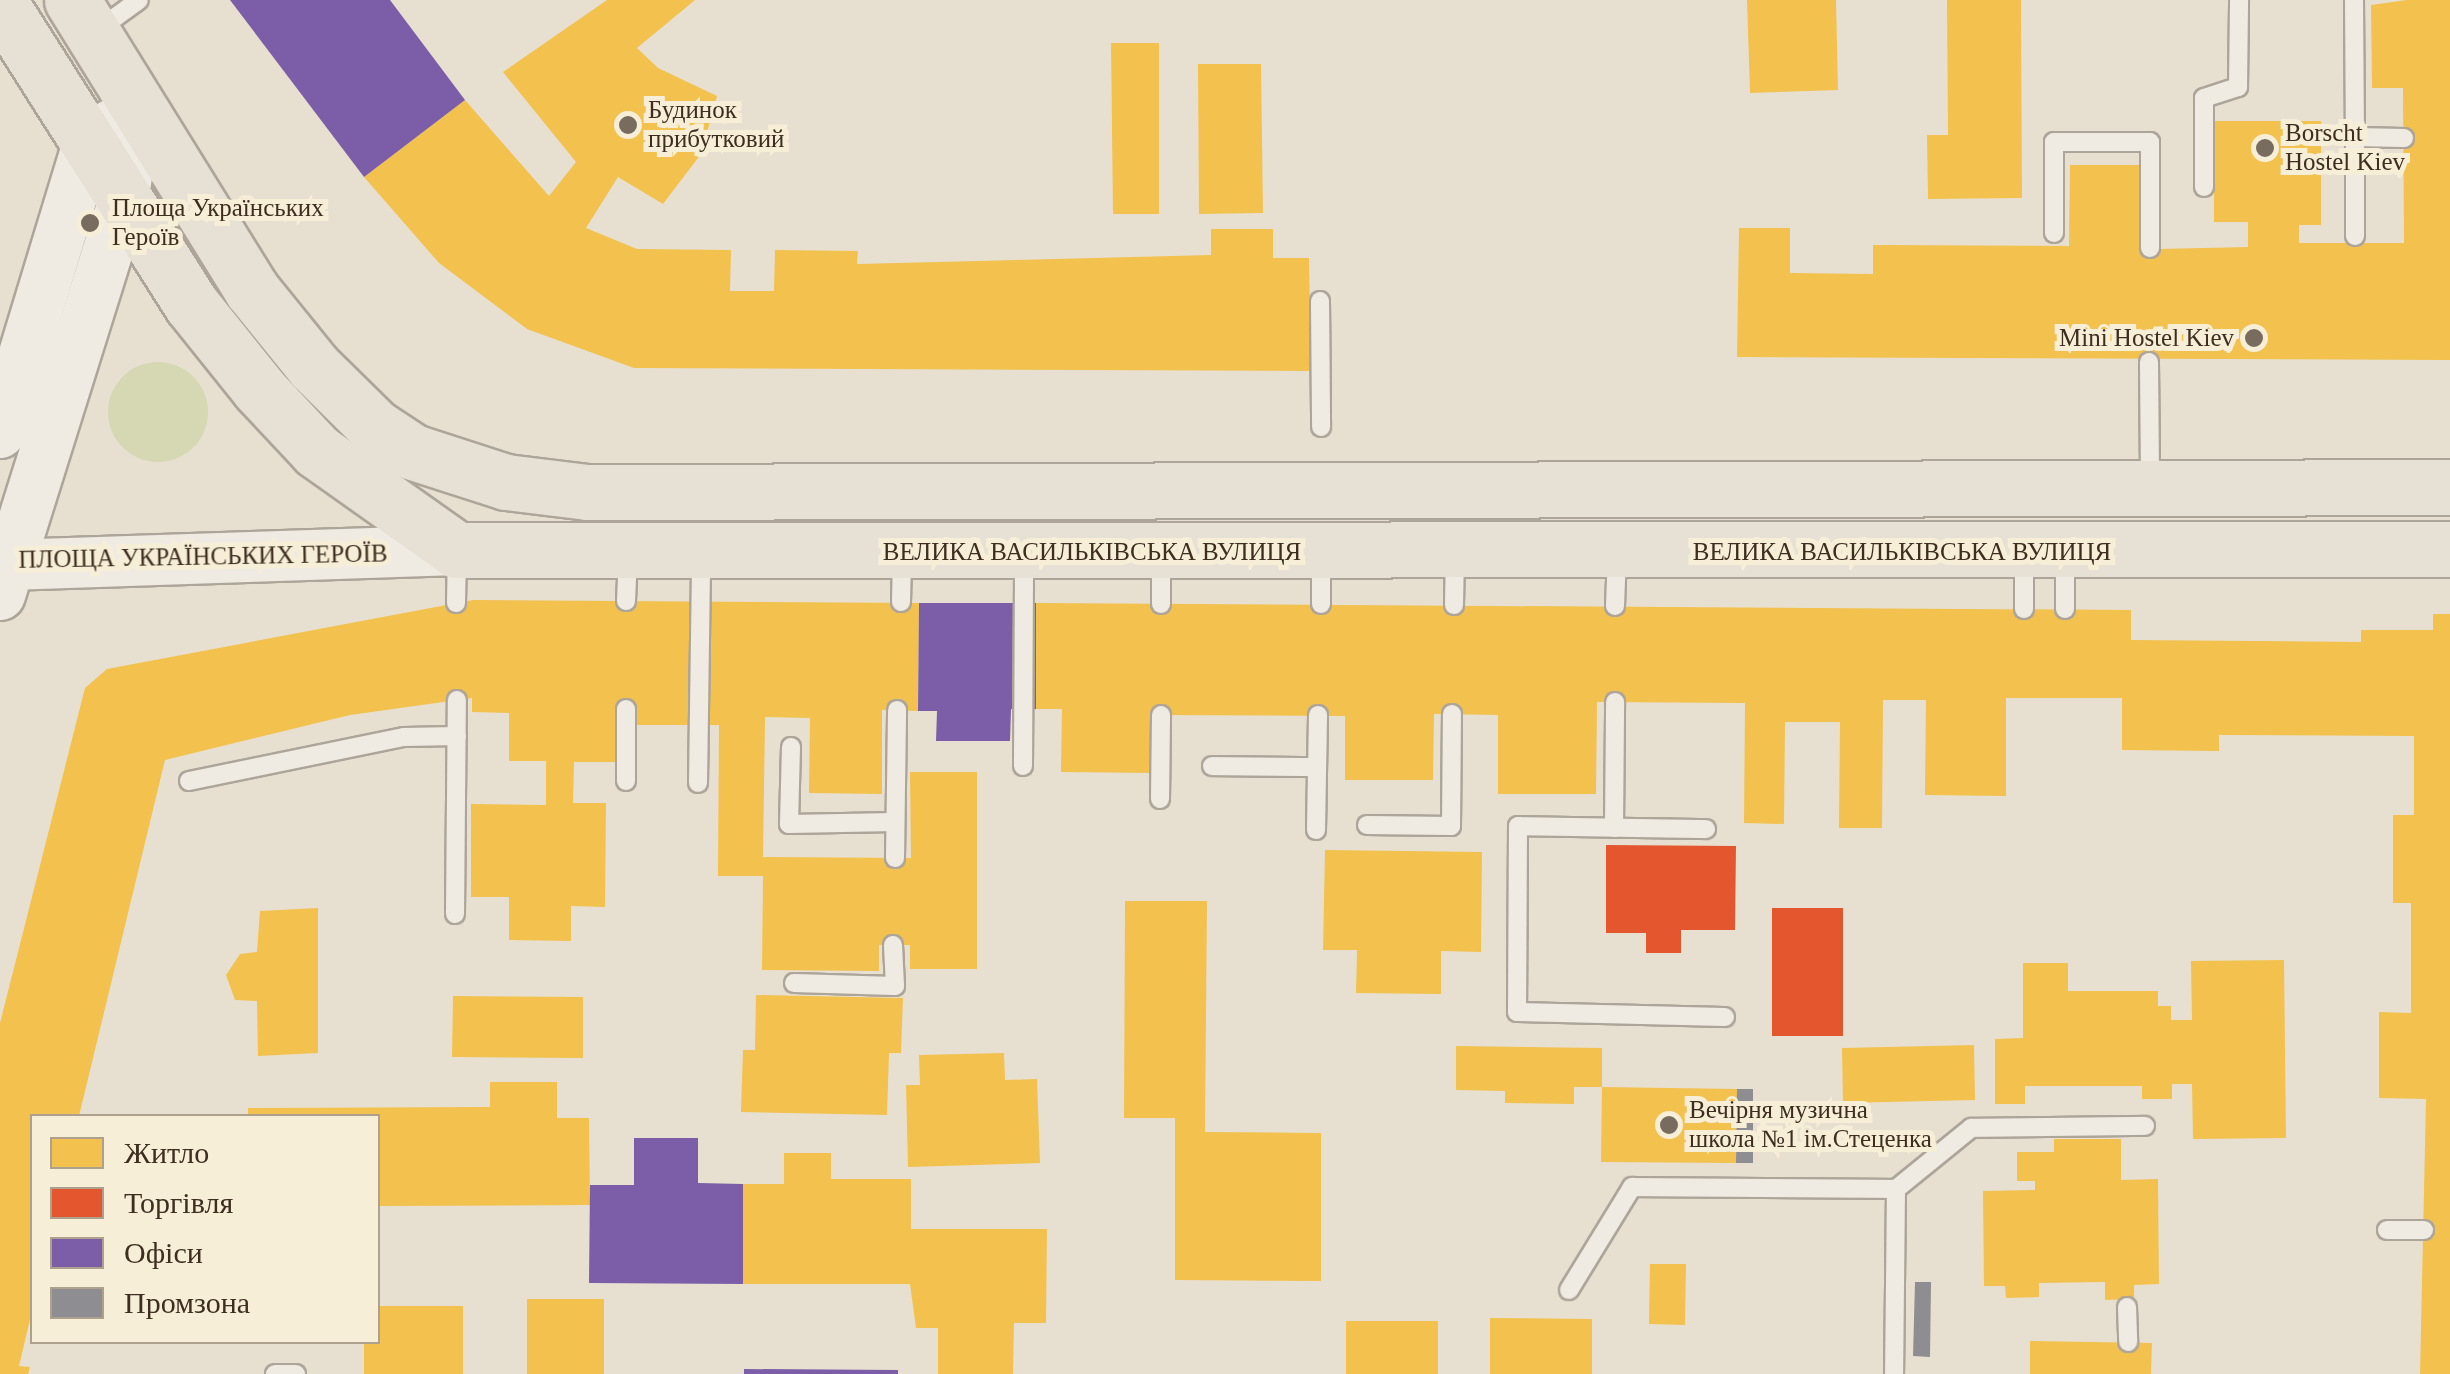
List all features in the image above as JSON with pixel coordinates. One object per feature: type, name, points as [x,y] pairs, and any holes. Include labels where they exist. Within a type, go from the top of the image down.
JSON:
[{"type":"main road","points":[[0,3],[191,304],[316,451],[457,576]]},
{"type":"main road","points":[[83,16],[251,289],[314,367],[412,452],[506,482],[587,492],[2150,492],[2450,486]]},
{"type":"main road","points":[[0,433],[89,140],[138,106]]},
{"type":"main road","name":"ПЛОЩА УКРАЇНСЬКИХ ГЕРОЇВ","points":[[138,106],[123,202],[4,580],[457,576]]},
{"type":"main road","name":"ВЕЛИКА ВАСИЛЬКІВСЬКА ВУЛИЦЯ","points":[[457,576],[627,575],[701,550],[902,577],[1024,552],[1161,578],[1616,580],[2044,552],[2450,549]]},
{"type":"lane","points":[[83,16],[139,0]]},
{"type":"lane","points":[[2204,188],[2204,98],[2238,87],[2239,0]]},
{"type":"lane","points":[[2354,0],[2356,236]]},
{"type":"lane","points":[[2355,137],[2404,138]]},
{"type":"lane","points":[[2054,234],[2054,142],[2150,142],[2150,248]]},
{"type":"lane","points":[[1320,301],[1321,426]]},
{"type":"lane","points":[[2149,362],[2150,492]]},
{"type":"lane","points":[[698,783],[701,550]]},
{"type":"lane","points":[[1023,766],[1024,552]]},
{"type":"lane","points":[[2024,609],[2044,552]]},
{"type":"lane","points":[[2044,552],[2064,609]]},
{"type":"lane","points":[[455,914],[457,700]]},
{"type":"lane","points":[[1614,828],[1615,702]]},
{"type":"lane","points":[[626,709],[626,781]]},
{"type":"lane","points":[[895,858],[897,710]]},
{"type":"lane","points":[[1366,824],[1451,826],[1452,714]]},
{"type":"lane","points":[[1160,799],[1161,715]]},
{"type":"lane","points":[[1316,830],[1318,716]]},
{"type":"lane","points":[[188,781],[404,737],[457,736]]},
{"type":"lane","points":[[792,747],[789,824],[895,822]]},
{"type":"lane","points":[[1212,766],[1316,767]]},
{"type":"lane","points":[[1706,829],[1518,826],[1517,1012],[1725,1017]]},
{"type":"lane","points":[[794,983],[895,986],[893,945]]},
{"type":"lane","points":[[1569,1290],[1632,1187],[1896,1188],[1971,1128],[2145,1126]]},
{"type":"lane","points":[[1894,1374],[1896,1188]]},
{"type":"lane","points":[[2387,1230],[2424,1230]]},
{"type":"lane","points":[[2127,1307],[2128,1342]]},
{"type":"lane","points":[[275,1374],[296,1374]]},
{"type":"green space","points":[[158,362],[177,365],[194,376],[205,393],[205,431],[194,448],[177,459],[158,462],[139,459],[122,448],[111,431],[108,412],[111,393],[122,376],[139,365]]},
{"type":"building: Житло","points":[[607,0],[695,0],[637,48],[658,68],[717,96],[701,154],[663,204],[618,177],[586,228],[637,249],[731,250],[730,291],[774,291],[775,250],[858,251],[857,264],[1211,255],[1211,229],[1273,229],[1273,258],[1309,258],[1311,371],[634,368],[527,329],[439,263],[364,177],[465,100],[549,196],[576,162],[503,72]]},
{"type":"building: Житло","points":[[1747,0],[1836,0],[1838,90],[1750,93]]},
{"type":"building: Житло","points":[[1947,0],[2021,0],[2022,198],[1928,199],[1927,135],[1948,135]]},
{"type":"building: Житло","points":[[2450,0],[2450,360],[1737,357],[1739,228],[1790,228],[1790,273],[1873,274],[1873,245],[2069,246],[2070,165],[2142,165],[2158,249],[2248,247],[2248,222],[2214,222],[2214,121],[2321,121],[2321,225],[2299,225],[2299,243],[2404,243],[2403,88],[2372,88],[2371,5]]},
{"type":"building: Житло","points":[[1111,43],[1159,43],[1159,214],[1113,214]]},
{"type":"building: Житло","points":[[1198,64],[1261,64],[1263,213],[1199,214]]},
{"type":"building: Житло","points":[[473,600],[919,603],[918,711],[882,710],[882,794],[809,793],[810,718],[765,717],[763,857],[911,858],[910,772],[977,772],[977,969],[910,969],[910,945],[879,945],[879,971],[762,970],[763,876],[718,876],[719,725],[637,725],[637,709],[617,709],[616,762],[574,762],[573,803],[606,803],[605,907],[571,906],[571,941],[509,940],[509,897],[471,897],[471,804],[546,805],[546,761],[509,761],[509,713],[472,712],[472,698],[350,715],[165,760],[79,1114],[30,1114],[30,1319],[19,1366],[30,1367],[28,1374],[0,1374],[0,1023],[85,688],[107,669]]},
{"type":"building: Житло","points":[[1036,603],[2131,610],[2131,640],[2361,642],[2361,630],[2433,630],[2433,614],[2450,614],[2450,1374],[2420,1374],[2426,1099],[2379,1098],[2379,1012],[2411,1013],[2411,903],[2393,903],[2393,815],[2414,815],[2414,736],[2219,735],[2219,751],[2122,750],[2122,698],[2006,698],[2006,796],[1925,795],[1926,700],[1883,700],[1882,828],[1839,828],[1840,722],[1785,722],[1784,824],[1744,823],[1745,703],[1597,702],[1596,794],[1498,794],[1498,715],[1434,714],[1433,780],[1345,780],[1345,716],[1153,715],[1153,773],[1061,772],[1062,709],[1036,709]]},
{"type":"building: Житло","points":[[1325,850],[1482,852],[1481,952],[1441,951],[1441,994],[1356,993],[1357,950],[1323,950]]},
{"type":"building: Житло","points":[[1125,901],[1207,901],[1205,1132],[1321,1133],[1321,1281],[1175,1280],[1175,1118],[1124,1118]]},
{"type":"building: Житло","points":[[318,908],[318,1053],[258,1056],[257,1001],[235,1000],[226,975],[240,954],[257,952],[260,911]]},
{"type":"building: Житло","points":[[2284,960],[2286,1138],[2193,1139],[2192,1084],[2172,1084],[2172,1099],[2142,1099],[2142,1086],[2025,1086],[2025,1104],[1995,1104],[1995,1039],[2023,1038],[2023,963],[2068,963],[2068,991],[2158,991],[2158,1006],[2171,1006],[2171,1020],[2192,1020],[2191,961]]},
{"type":"building: Житло","points":[[756,995],[903,998],[901,1053],[889,1053],[887,1115],[741,1112],[743,1050],[755,1050]]},
{"type":"building: Житло","points":[[453,996],[583,997],[583,1058],[452,1057]]},
{"type":"building: Житло","points":[[1974,1045],[1975,1100],[1843,1103],[1842,1048]]},
{"type":"building: Житло","points":[[1456,1046],[1602,1048],[1602,1087],[1574,1087],[1574,1104],[1505,1103],[1505,1091],[1456,1090]]},
{"type":"building: Житло","points":[[1004,1053],[1005,1080],[1037,1079],[1040,1163],[908,1167],[906,1085],[920,1085],[919,1055]]},
{"type":"building: Житло","points":[[490,1082],[557,1082],[557,1118],[589,1118],[590,1205],[380,1206],[380,1114],[248,1114],[248,1108],[490,1107]]},
{"type":"building: Житло","name":"Вечірня музична школа №1 ім.Стеценка","points":[[1602,1087],[1737,1089],[1736,1163],[1601,1162]]},
{"type":"building: Житло","points":[[2054,1139],[2121,1139],[2121,1180],[2158,1179],[2159,1284],[2134,1285],[2134,1299],[2105,1300],[2105,1282],[2039,1283],[2039,1297],[2006,1298],[2005,1286],[1984,1286],[1983,1191],[2035,1190],[2035,1181],[2017,1181],[2017,1152],[2054,1152]]},
{"type":"building: Житло","points":[[784,1153],[831,1153],[831,1179],[911,1179],[911,1229],[1047,1229],[1046,1323],[1014,1323],[1013,1374],[938,1374],[938,1328],[916,1328],[910,1284],[743,1284],[743,1184],[784,1184]]},
{"type":"building: Житло","points":[[1650,1264],[1686,1264],[1685,1325],[1649,1324]]},
{"type":"building: Житло","points":[[527,1299],[604,1299],[604,1374],[527,1374]]},
{"type":"building: Житло","points":[[380,1306],[463,1306],[463,1374],[364,1374],[364,1344],[380,1344]]},
{"type":"building: Житло","points":[[1490,1318],[1592,1319],[1592,1374],[1490,1374]]},
{"type":"building: Житло","points":[[1346,1321],[1438,1321],[1438,1374],[1346,1374]]},
{"type":"building: Житло","points":[[2030,1341],[2152,1343],[2151,1374],[2030,1374]]},
{"type":"building: Торгівля","points":[[1606,845],[1736,846],[1735,930],[1681,930],[1681,953],[1646,953],[1646,933],[1606,933]]},
{"type":"building: Торгівля","points":[[1772,908],[1843,908],[1843,1036],[1772,1036]]},
{"type":"building: Офіси","points":[[230,0],[390,0],[465,100],[364,177]]},
{"type":"building: Офіси","points":[[919,603],[1036,603],[1036,709],[1011,709],[1010,741],[936,741],[937,711],[918,711]]},
{"type":"building: Офіси","points":[[634,1138],[698,1138],[698,1183],[743,1184],[743,1284],[589,1283],[590,1185],[634,1185]]},
{"type":"building: Офіси","points":[[744,1369],[898,1370],[898,1374],[744,1374]]},
{"type":"building: Промзона","points":[[1737,1089],[1753,1089],[1753,1163],[1736,1163]]},
{"type":"building: Промзона","points":[[1915,1282],[1931,1282],[1930,1357],[1913,1356]]},
{"type":"place","name":"Будинок прибутковий","points":[[628,125]]},
{"type":"place","name":"Borscht Hostel Kiev","points":[[2265,148]]},
{"type":"place","name":"Площа Українських Героїв","points":[[90,223]]},
{"type":"place","name":"Mini Hostel Kiev","points":[[2254,338]]},
{"type":"place","name":"Вечірня музична школа №1 ім.Стеценка","points":[[1669,1125]]}]
